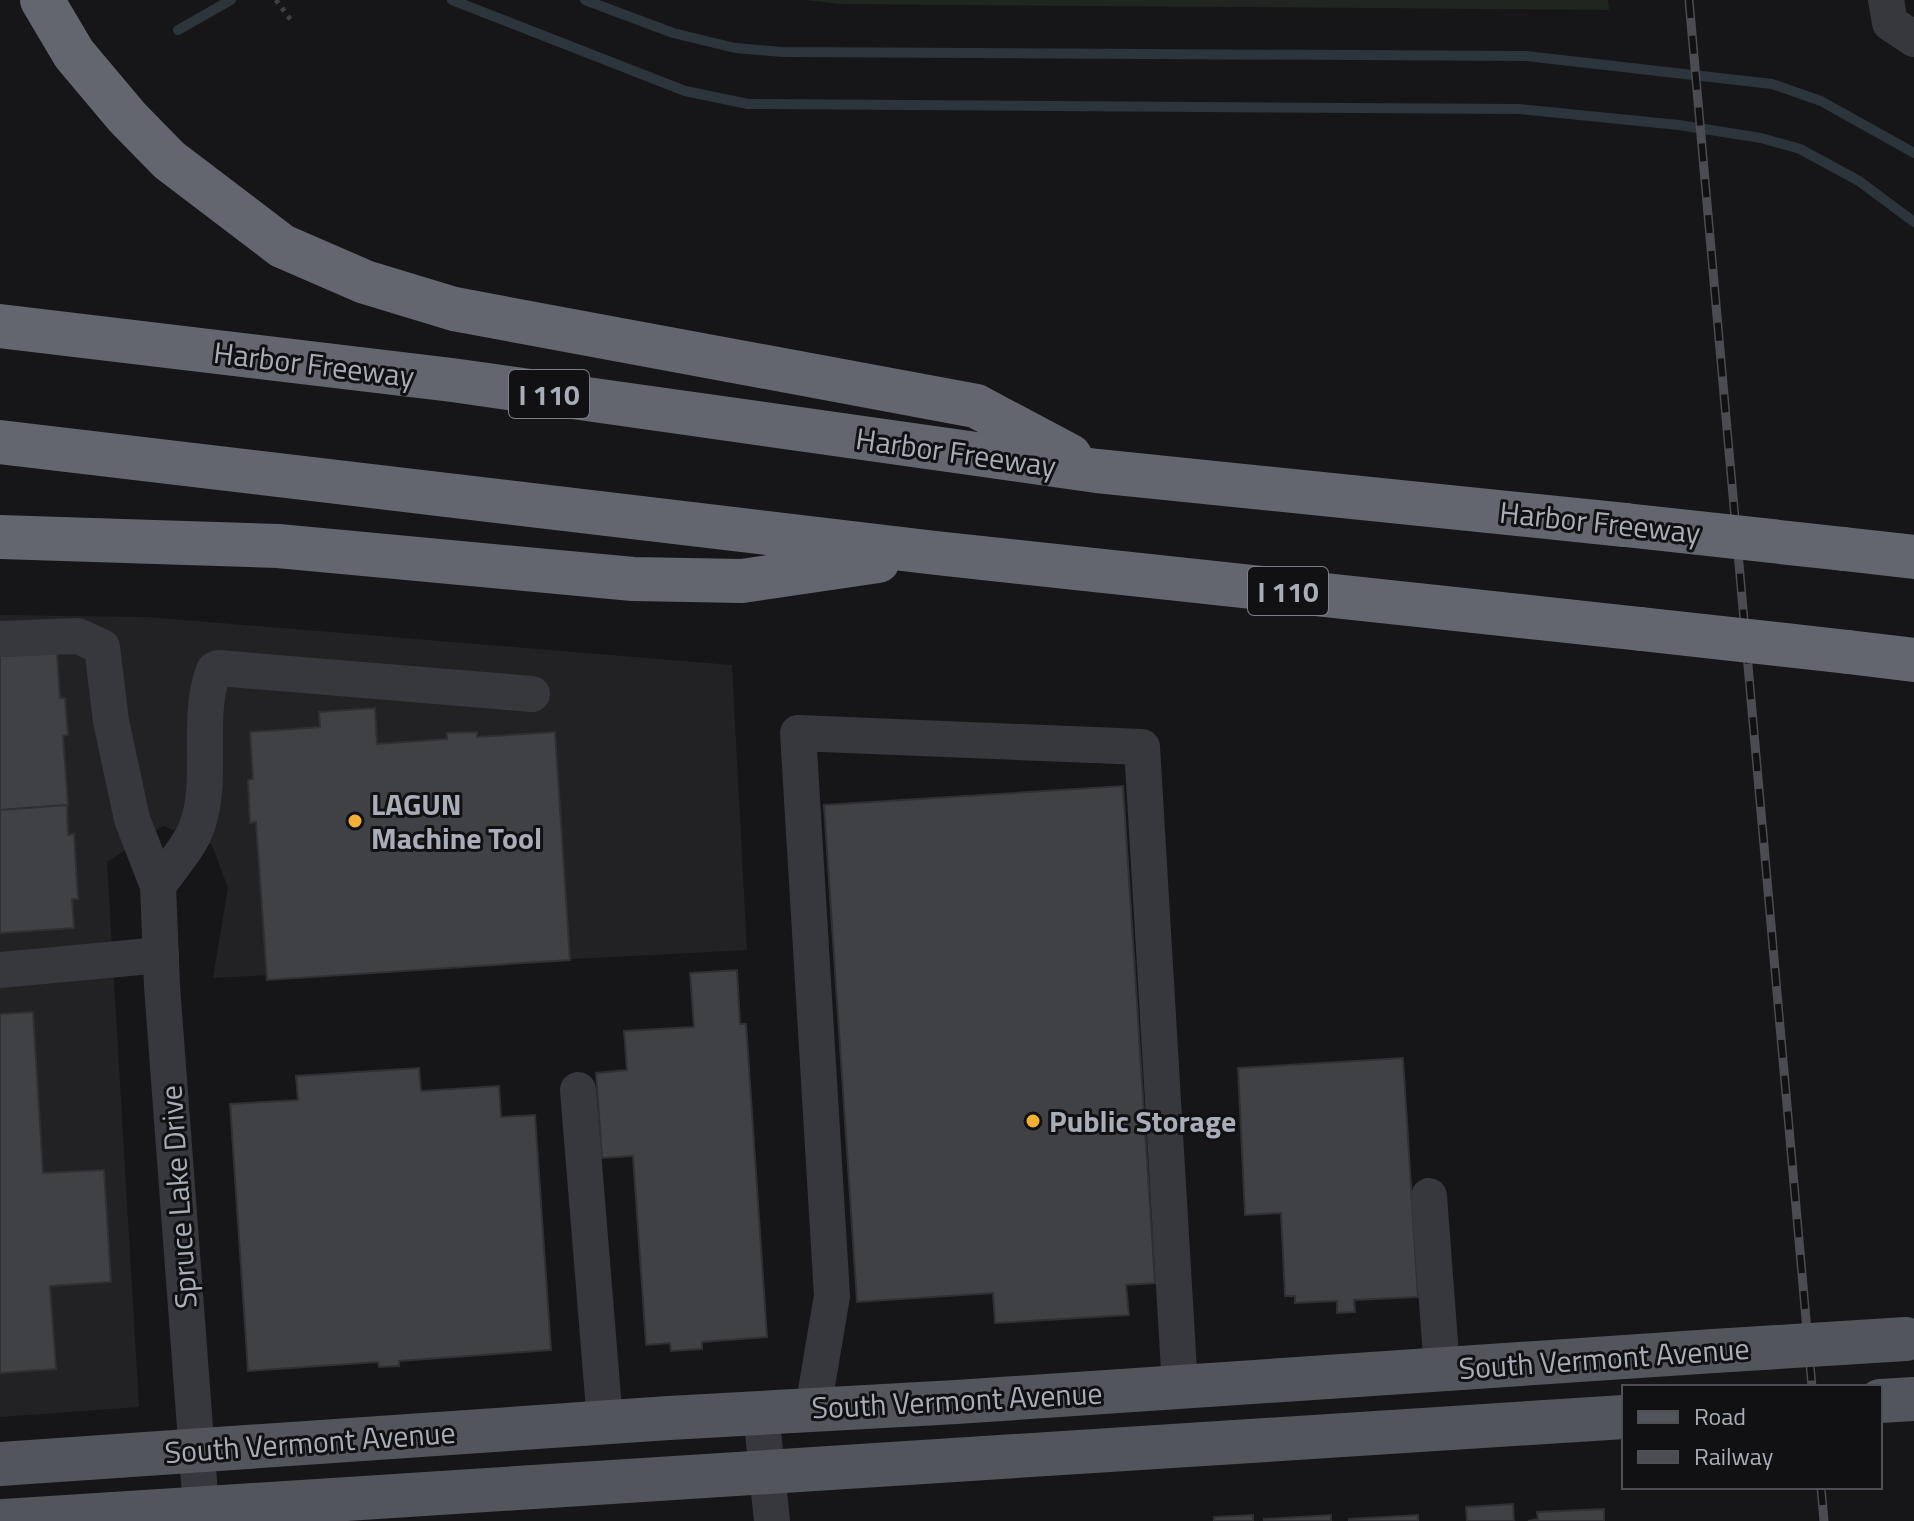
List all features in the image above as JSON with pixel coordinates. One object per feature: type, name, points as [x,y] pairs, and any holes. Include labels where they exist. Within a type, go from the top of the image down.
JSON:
[{"type":"highway","points":[[42,0],[74,54],[158,150],[282,246],[365,282],[454,309],[976,406],[1097,471]]},
{"type":"highway","name":"Harbor Freeway","points":[[0,326],[452,380],[1097,471],[1914,557]]},
{"type":"highway","name":"I 110","points":[[0,442],[936,553],[1914,660]]},
{"type":"highway","points":[[0,537],[278,546],[633,579],[742,581],[936,553]]},
{"type":"main road","name":"South Vermont Avenue","points":[[0,1464],[605,1422],[1910,1339]]},
{"type":"main road","name":"South Vermont Avenue","points":[[4,1521],[1622,1417]]},
{"type":"street","points":[[1886,0],[1890,23],[1914,39]]},
{"type":"street","name":"Spruce Lake Drive","points":[[0,639],[78,636],[102,647],[111,721],[132,819],[158,886],[201,1508]]},
{"type":"street","points":[[158,886],[195,831],[201,808],[208,692],[214,670],[532,694]]},
{"type":"street","points":[[813,1409],[832,1296],[798,733],[1142,747],[1180,1387]]},
{"type":"street","points":[[0,970],[161,955]]},
{"type":"street","points":[[578,1090],[605,1422]]},
{"type":"street","points":[[1429,1196],[1442,1369]]},
{"type":"street","points":[[761,1412],[772,1521]]},
{"type":"path","points":[[276,0],[293,23]]},
{"type":"shaded area","points":[[806,0],[1608,0],[1609,10],[839,4]]},
{"type":"shaded area","points":[[0,615],[148,617],[732,665],[747,950],[213,978],[228,888],[212,845],[163,826],[107,862],[139,1407],[0,1417]]},
{"type":"building","points":[[57,653],[60,698],[65,698],[68,735],[63,736],[68,805],[0,810],[0,656]]},
{"type":"building","points":[[375,708],[377,744],[447,739],[447,733],[477,732],[477,737],[555,732],[570,960],[267,980],[256,822],[250,823],[248,780],[253,779],[250,732],[320,727],[319,712]]},
{"type":"building","points":[[1123,786],[1155,1283],[1126,1285],[1129,1315],[995,1323],[993,1293],[857,1302],[824,805]]},
{"type":"building","points":[[67,805],[68,835],[74,834],[78,899],[72,899],[74,928],[0,933],[0,810]]},
{"type":"building","points":[[737,970],[740,1024],[746,1024],[767,1337],[702,1342],[702,1349],[671,1351],[670,1343],[646,1345],[633,1156],[602,1158],[596,1073],[627,1070],[624,1031],[694,1027],[690,973]]},
{"type":"building","points":[[33,1012],[43,1173],[104,1170],[111,1282],[50,1286],[56,1369],[0,1373],[0,1014]]},
{"type":"building","points":[[1403,1058],[1418,1297],[1354,1300],[1355,1312],[1337,1313],[1337,1301],[1295,1303],[1295,1296],[1285,1296],[1281,1213],[1245,1215],[1238,1068]]},
{"type":"building","points":[[419,1068],[421,1091],[499,1086],[501,1117],[535,1115],[551,1350],[399,1361],[399,1366],[379,1367],[378,1362],[248,1371],[230,1104],[298,1100],[296,1076]]},
{"type":"building","points":[[1513,1504],[1514,1521],[1467,1521],[1466,1507]]},
{"type":"building","points":[[1604,1509],[1604,1521],[1528,1521],[1538,1519],[1537,1512]]},
{"type":"building","points":[[1253,1515],[1253,1521],[1214,1521],[1214,1517]]},
{"type":"building","points":[[1331,1515],[1331,1521],[1264,1521],[1264,1519]]},
{"type":"building","points":[[1418,1515],[1418,1521],[1349,1521],[1349,1519]]},
{"type":"waterway","points":[[178,30],[231,0]]},
{"type":"waterway","points":[[452,0],[685,91],[748,104],[1519,109],[1679,125],[1761,138],[1800,149],[1859,181],[1914,222]]},
{"type":"waterway","points":[[585,0],[673,33],[735,48],[782,52],[1526,56],[1772,84],[1821,101],[1914,153]]},
{"type":"railway","points":[[1689,0],[1812,1385]]},
{"type":"railway","points":[[1821,1489],[1824,1521]]},
{"type":"place","name":"LAGUN Machine Tool","points":[[355,821]]},
{"type":"place","name":"Public Storage","points":[[1033,1121]]}]
